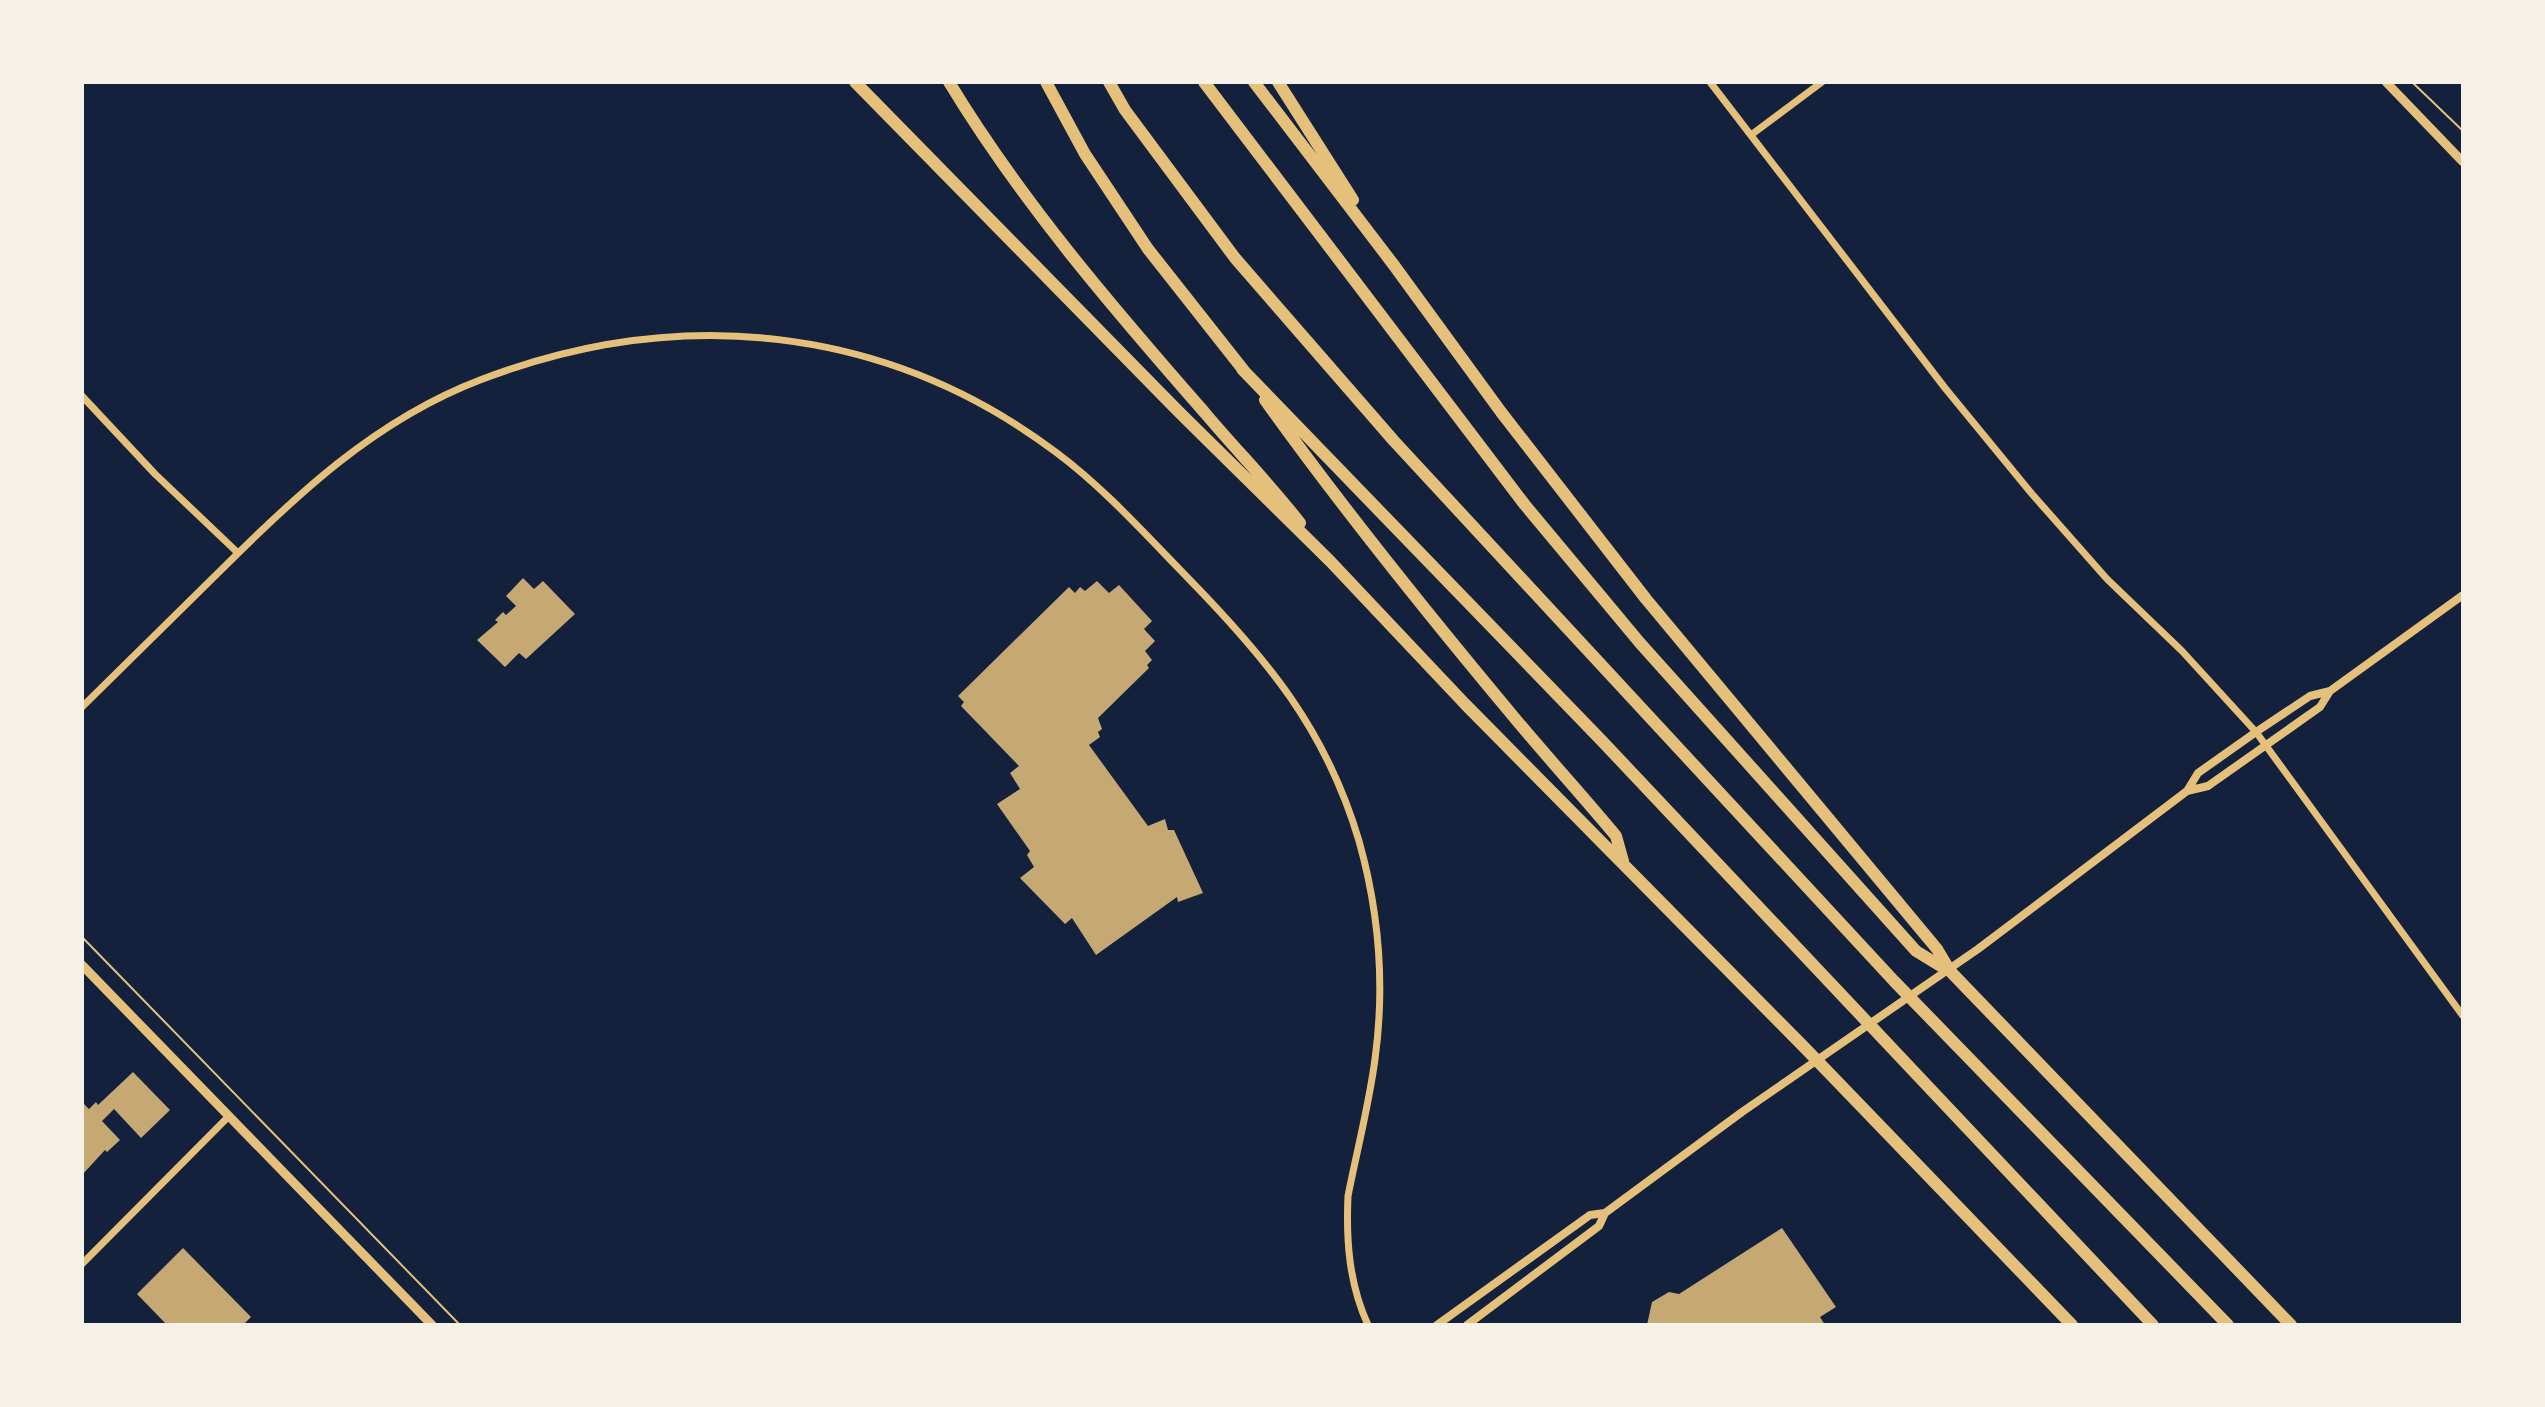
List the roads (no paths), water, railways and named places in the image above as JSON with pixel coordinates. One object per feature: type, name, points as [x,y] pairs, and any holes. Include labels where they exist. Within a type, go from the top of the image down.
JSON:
[{"type":"highway","points":[[852,82],[1330,561],[1465,704],[1804,1047],[2072,1325]]},
{"type":"highway","points":[[949,82],[984,140],[1070,254],[1207,416],[1269,483],[1330,561]]},
{"type":"highway","points":[[1046,82],[1085,154],[1148,249],[1242,369],[1303,454],[1411,590],[1616,836],[1624,864]]},
{"type":"highway","points":[[1109,82],[1125,110],[1235,258],[1394,441],[1918,1007],[2228,1325]]},
{"type":"highway","points":[[1204,82],[1525,505],[1640,643],[1925,958],[1954,976]]},
{"type":"highway","points":[[1254,82],[1501,412],[1646,599],[1937,949],[1954,976],[2291,1325]]},
{"type":"highway","points":[[1278,82],[1393,264]]},
{"type":"highway","points":[[1242,369],[1592,729],[2153,1325]]},
{"type":"main road","points":[[2386,82],[2463,162]]},
{"type":"main road","points":[[82,965],[432,1325]]},
{"type":"street","points":[[1710,82],[1945,388],[2032,494],[2107,579],[2182,651],[2256,732],[2463,1016]]},
{"type":"street","points":[[1751,135],[1822,82]]},
{"type":"street","points":[[82,707],[238,553],[345,456],[413,411],[478,380],[519,366],[629,340],[703,334],[771,338],[808,343],[882,361],[986,406],[1043,443],[1108,495],[1267,663],[1314,735],[1349,811],[1367,874],[1381,964],[1375,1059],[1347,1213],[1353,1282],[1368,1325]]},
{"type":"street","points":[[82,396],[155,474],[238,553]]},
{"type":"street","points":[[1437,1325],[1590,1215],[1605,1213],[1742,1112],[1978,949],[2187,791],[2198,773],[2310,696],[2330,691],[2463,595]]},
{"type":"street","points":[[2187,791],[2208,786],[2320,707],[2330,691]]},
{"type":"street","points":[[82,1264],[229,1116]]},
{"type":"street","points":[[1467,1325],[1599,1226],[1605,1213]]}]
